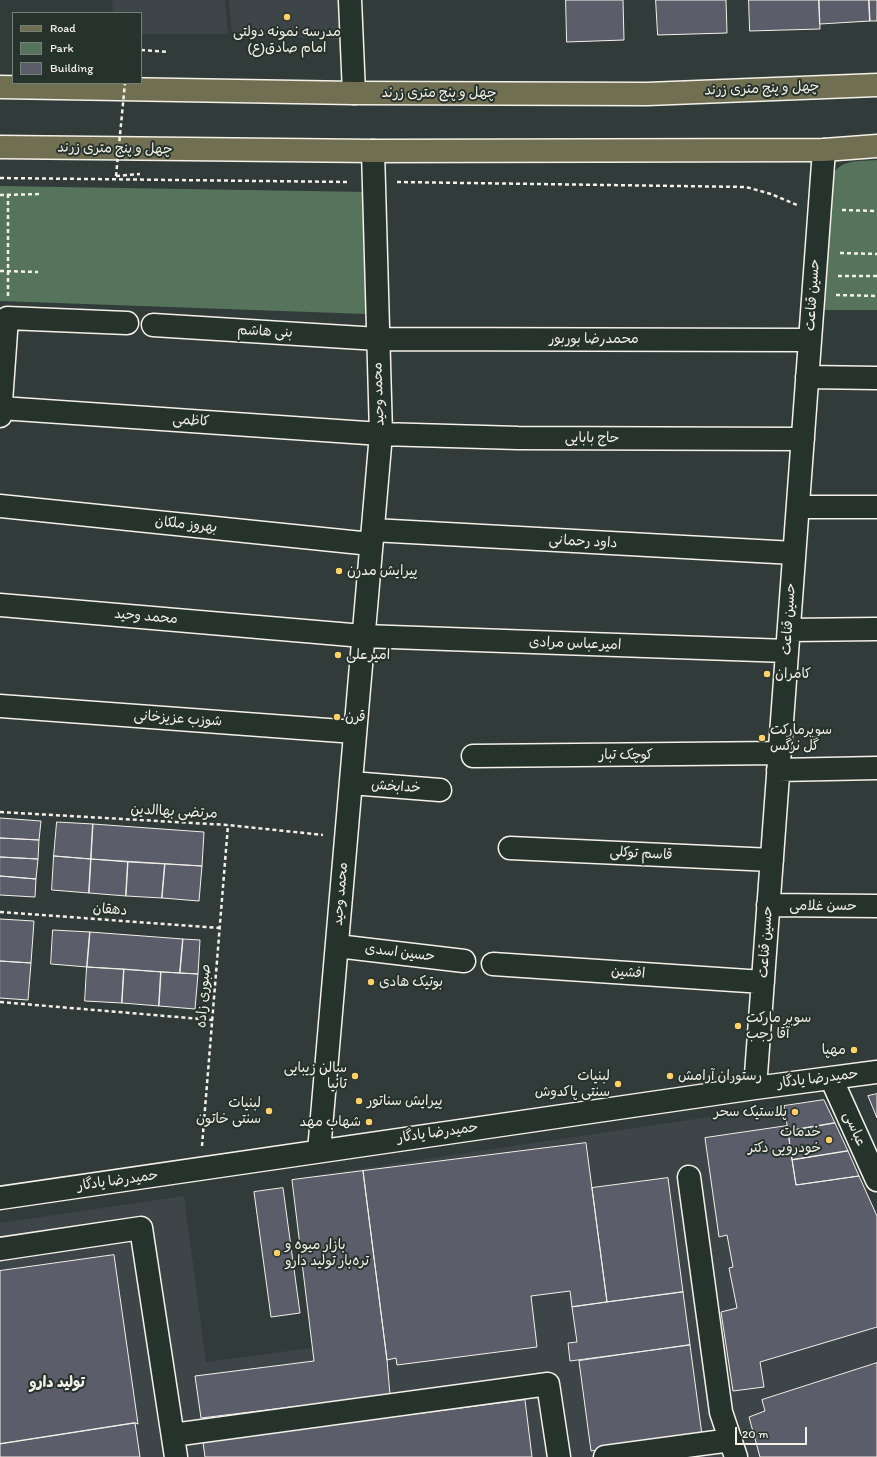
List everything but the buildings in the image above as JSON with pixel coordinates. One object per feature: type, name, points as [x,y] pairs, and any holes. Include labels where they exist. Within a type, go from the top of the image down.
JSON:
[{"type":"main road","name":"چهل و پنج متری زرند","points":[[0,87],[647,94],[877,85]]},
{"type":"main road","name":"چهل و پنج متری زرند","points":[[0,147],[373,151],[824,150],[877,146]]},
{"type":"street","points":[[350,0],[354,92]]},
{"type":"street","name":"حسین قناعت","points":[[755,1088],[824,150]]},
{"type":"street","name":"محمد وحید","points":[[319,1151],[381,434],[373,151]]},
{"type":"street","points":[[0,412],[7,318],[127,323]]},
{"type":"street","name":"بنی هاشم","points":[[153,325],[378,338]]},
{"type":"street","name":"محمدرضا بوربور","points":[[378,338],[810,340]]},
{"type":"street","points":[[807,377],[877,378]]},
{"type":"street","name":"کاظمی","points":[[0,412],[381,434]]},
{"type":"street","name":"حاج بابایی","points":[[381,434],[518,438],[803,439]]},
{"type":"street","name":"بهروز ملکان","points":[[0,506],[372,537]]},
{"type":"street","points":[[798,507],[877,507]]},
{"type":"street","name":"داود رحمانی","points":[[372,537],[794,553]]},
{"type":"street","name":"محمد وحید","points":[[0,605],[363,636]]},
{"type":"street","name":"امیرعباس مرادی","points":[[363,636],[788,640],[877,629]]},
{"type":"street","name":"شوزب عزیزخانی","points":[[0,706],[355,732]]},
{"type":"street","name":"کوچک تبار","points":[[472,756],[779,762],[877,768]]},
{"type":"street","name":"خدابخش","points":[[351,783],[440,790]]},
{"type":"street","name":"قاسم توکلی","points":[[510,848],[772,860]]},
{"type":"street","name":"حسن غلامی","points":[[768,905],[877,906]]},
{"type":"street","name":"حسین اسدی","points":[[337,946],[464,961]]},
{"type":"street","name":"افشین","points":[[493,964],[763,982]]},
{"type":"street","name":"حمیدرضا یادگار","points":[[0,1198],[755,1088],[877,1072]]},
{"type":"street","name":"عباسی","points":[[831,1078],[877,1180]]},
{"type":"street","points":[[605,1457],[734,1448],[721,1412],[689,1177]]},
{"type":"street","points":[[0,1249],[141,1228],[176,1457]]},
{"type":"street","points":[[172,1436],[548,1384],[559,1457]]},
{"type":"path","points":[[142,50],[169,52]]},
{"type":"path","points":[[116,176],[125,84]]},
{"type":"path","points":[[0,178],[746,186],[771,194],[796,205],[820,210],[877,212]]},
{"type":"path","points":[[7,318],[8,194]]},
{"type":"path","points":[[0,195],[41,194]]},
{"type":"path","points":[[833,253],[877,254]]},
{"type":"path","points":[[0,271],[38,272]]},
{"type":"path","points":[[833,276],[877,276]]},
{"type":"path","points":[[833,289],[833,295],[877,296]]},
{"type":"path","name":"مرتضی بهاالدین","points":[[0,812],[228,825],[346,837]]},
{"type":"path","name":"صبوری زاده","points":[[201,1169],[228,825]]},
{"type":"path","name":"دهقان","points":[[0,912],[220,928]]},
{"type":"path","points":[[0,1002],[213,1020]]},
{"type":"shaded area","points":[[112,0],[225,0],[228,34],[142,34],[142,12],[113,12]]},
{"type":"shaded area","name":"مدرسه نمونه دولتی امام صادق(ع)","points":[[229,0],[342,0],[345,40],[232,34]]},
{"type":"shaded area","points":[[824,1100],[877,1216],[877,1457],[0,1457],[0,1223],[184,1196],[206,1362],[326,1346],[304,1177]]},
{"type":"green space","points":[[877,160],[877,310],[821,310],[830,179],[834,172],[844,164],[856,161]]},
{"type":"green space","points":[[0,186],[370,192],[366,314],[0,301]]},
{"type":"place","name":"مدرسه نمونه دولتی امام صادق(ع)","points":[[287,17]]},
{"type":"place","name":"پیرایش مدرن","points":[[339,571]]},
{"type":"place","name":"امیرعلی","points":[[338,655]]},
{"type":"place","name":"کامران","points":[[767,674]]},
{"type":"place","name":"قرن","points":[[337,717]]},
{"type":"place","name":"سوپرمارکت گل نرگس","points":[[762,738]]},
{"type":"place","name":"بوتیک هادی","points":[[371,982]]},
{"type":"place","name":"سوپر مارکت آقا رجب","points":[[738,1026]]},
{"type":"place","name":"مهپا","points":[[854,1050]]},
{"type":"place","name":"سالن زیبایی تانیا","points":[[355,1076]]},
{"type":"place","name":"رستوران آرامش","points":[[670,1076]]},
{"type":"place","name":"لبنیات سنتی پاکدوش","points":[[618,1084]]},
{"type":"place","name":"پیرایش سناتور","points":[[359,1101]]},
{"type":"place","name":"لبنیات سنتی خاتون","points":[[269,1111]]},
{"type":"place","name":"پلاستیک سحر","points":[[795,1112]]},
{"type":"place","name":"شهاب مهد","points":[[369,1122]]},
{"type":"place","name":"خدمات خودرویی دکتر","points":[[829,1140]]},
{"type":"place","name":"بازار میوه و تره‌بار تولید دارو","points":[[277,1253]]},
{"type":"district","name":"تولید دارو","points":[[57,1383]]}]
